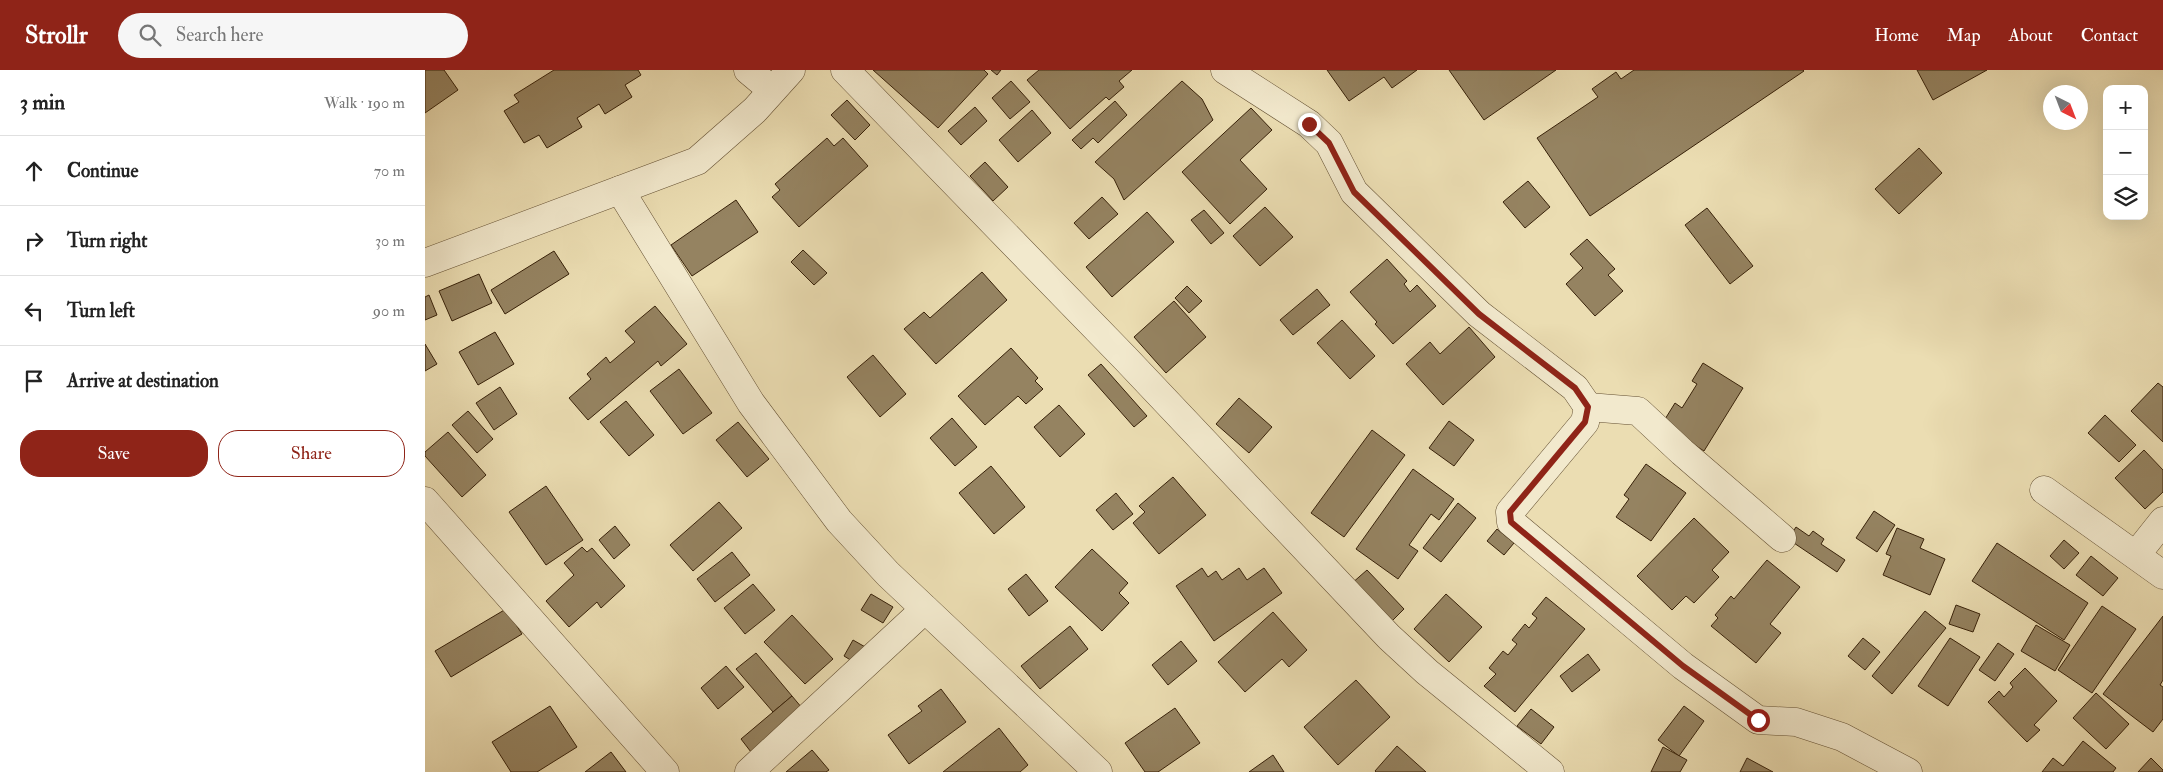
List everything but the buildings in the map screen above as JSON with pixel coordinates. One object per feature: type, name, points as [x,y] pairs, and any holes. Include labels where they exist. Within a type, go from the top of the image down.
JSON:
[{"type":"street","points":[[748,70],[772,90]]},
{"type":"street","points":[[425,263],[697,161],[755,110],[791,70]]},
{"type":"street","points":[[845,70],[1125,358],[1389,637],[1427,672],[1550,772]]},
{"type":"street","points":[[1225,70],[1309,124],[1329,143],[1354,192],[1479,314],[1575,388],[1588,407],[1585,422],[1510,512],[1511,522],[1683,666],[1758,720],[1796,722],[1842,737],[1908,772]]},
{"type":"street","points":[[620,190],[751,403],[839,521],[888,574],[1098,772]]},
{"type":"street","points":[[1588,407],[1638,411],[1681,452],[1782,538]]},
{"type":"street","points":[[2044,490],[2163,575]]},
{"type":"street","points":[[425,501],[665,772]]},
{"type":"street","points":[[2136,555],[2163,521]]},
{"type":"street","points":[[749,772],[925,608]]},
{"type":"route","points":[[1309,124],[1329,143],[1354,192],[1479,314],[1575,388],[1588,407],[1585,422],[1510,512],[1511,522],[1683,666],[1758,720]]}]
